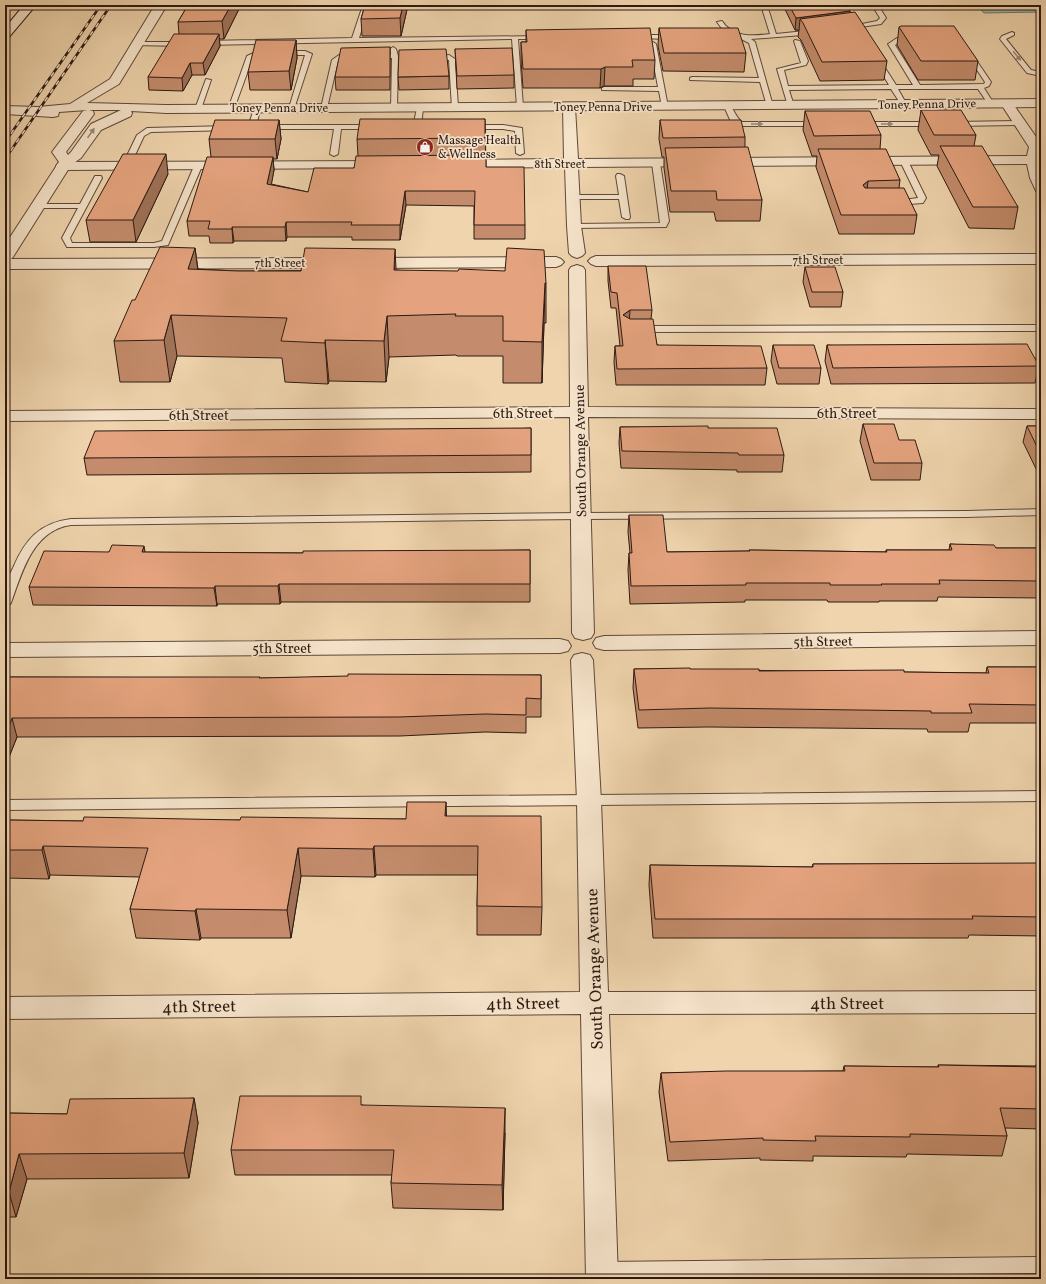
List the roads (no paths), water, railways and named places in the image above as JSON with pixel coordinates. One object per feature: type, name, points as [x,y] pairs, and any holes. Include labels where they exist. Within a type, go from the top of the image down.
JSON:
[{"type":"street","points":[[5,35],[30,5]]},
{"type":"street","points":[[73,106],[116,81],[136,44],[161,5]]},
{"type":"street","points":[[108,105],[119,89],[116,81]]},
{"type":"street","name":"Toney Penna Drive","points":[[38,111],[73,106],[108,105],[166,109],[904,105],[933,96],[991,104],[1041,103]]},
{"type":"street","points":[[1007,104],[1036,147],[1034,169],[1041,188]]},
{"type":"street","name":"South Orange Avenue","points":[[569,107],[577,262],[583,633]]},
{"type":"street","name":"Toney Penna Drive","points":[[5,110],[38,111],[55,114],[88,114],[126,113],[166,109]]},
{"type":"street","points":[[5,257],[64,164],[76,155],[96,127],[126,113]]},
{"type":"street","points":[[64,164],[59,152],[88,114]]},
{"type":"street","name":"8th Street","points":[[445,164],[904,161],[1036,155]]},
{"type":"street","points":[[64,164],[126,166],[397,165]]},
{"type":"street","name":"7th Street","points":[[5,264],[556,262],[560,267],[577,262],[593,266],[596,261],[1041,259]]},
{"type":"street","name":"6th Street","points":[[5,416],[579,412],[1041,414]]},
{"type":"street","points":[[571,653],[564,638],[576,633],[597,636],[604,643]]},
{"type":"street","name":"5th Street","points":[[5,650],[571,653],[589,659],[604,651],[604,643],[1041,638]]},
{"type":"street","name":"South Orange Avenue","points":[[571,653],[589,801],[602,1275]]},
{"type":"street","name":"4th Street","points":[[5,1008],[595,1003],[1041,1002]]},
{"type":"lane","points":[[355,40],[366,5]]},
{"type":"lane","points":[[764,5],[774,36]]},
{"type":"lane","points":[[842,29],[879,23],[884,18],[875,5]]},
{"type":"lane","points":[[720,22],[721,26],[752,42],[770,106]]},
{"type":"lane","points":[[721,37],[774,36],[819,31]]},
{"type":"lane","points":[[1012,34],[1004,37],[1003,39],[1029,72],[1041,74]]},
{"type":"lane","points":[[515,37],[520,107]]},
{"type":"lane","points":[[199,43],[550,37]]},
{"type":"lane","points":[[628,37],[682,37]]},
{"type":"lane","points":[[391,40],[395,57],[394,108]]},
{"type":"lane","points":[[918,88],[891,44],[898,40],[919,40]]},
{"type":"lane","points":[[791,106],[780,69],[804,64],[805,61],[797,42]]},
{"type":"lane","points":[[136,44],[191,43]]},
{"type":"lane","points":[[653,44],[665,106]]},
{"type":"lane","points":[[785,88],[918,88],[933,96],[987,85],[988,82],[965,47]]},
{"type":"lane","points":[[231,109],[250,56],[258,53],[309,54],[292,108]]},
{"type":"lane","points":[[874,55],[904,105]]},
{"type":"lane","points":[[324,108],[335,60],[338,57],[403,58]]},
{"type":"lane","points":[[426,58],[448,57],[452,59],[455,108]]},
{"type":"lane","points":[[692,79],[762,80]]},
{"type":"lane","points":[[198,109],[208,80]]},
{"type":"lane","points":[[980,87],[991,104]]},
{"type":"lane","points":[[604,89],[661,89]]},
{"type":"lane","points":[[727,106],[734,120],[740,124],[829,124]]},
{"type":"lane","points":[[244,127],[257,108]]},
{"type":"lane","points":[[417,127],[420,108]]},
{"type":"lane","points":[[949,124],[1020,123]]},
{"type":"lane","points":[[853,124],[941,124]]},
{"type":"lane","points":[[126,166],[141,135],[150,130],[244,127],[386,127]]},
{"type":"lane","points":[[464,127],[503,127],[519,130],[520,153]]},
{"type":"lane","points":[[334,154],[338,128]]},
{"type":"lane","points":[[890,203],[913,203],[920,201],[922,198],[904,161]]},
{"type":"lane","points":[[574,226],[663,225],[665,221],[656,163]]},
{"type":"lane","points":[[98,178],[66,238],[67,242],[70,244],[154,246],[165,243],[198,166]]},
{"type":"lane","points":[[620,176],[626,217]]},
{"type":"lane","points":[[573,197],[623,197]]},
{"type":"lane","points":[[38,206],[82,206]]},
{"type":"lane","points":[[629,330],[1041,328]]},
{"type":"lane","points":[[5,603],[14,579],[32,544],[43,532],[58,524],[71,522],[1041,512]]},
{"type":"lane","points":[[5,805],[1041,796]]},
{"type":"lane","points":[[602,1275],[1041,1265]]},
{"type":"water","points":[[977,5],[1041,5],[1041,12],[984,13]]},
{"type":"railway","points":[[5,142],[101,5]]},
{"type":"railway","points":[[5,159],[111,5]]},
{"type":"place","name":"Massage Health & Wellness","points":[[425,147]]}]
